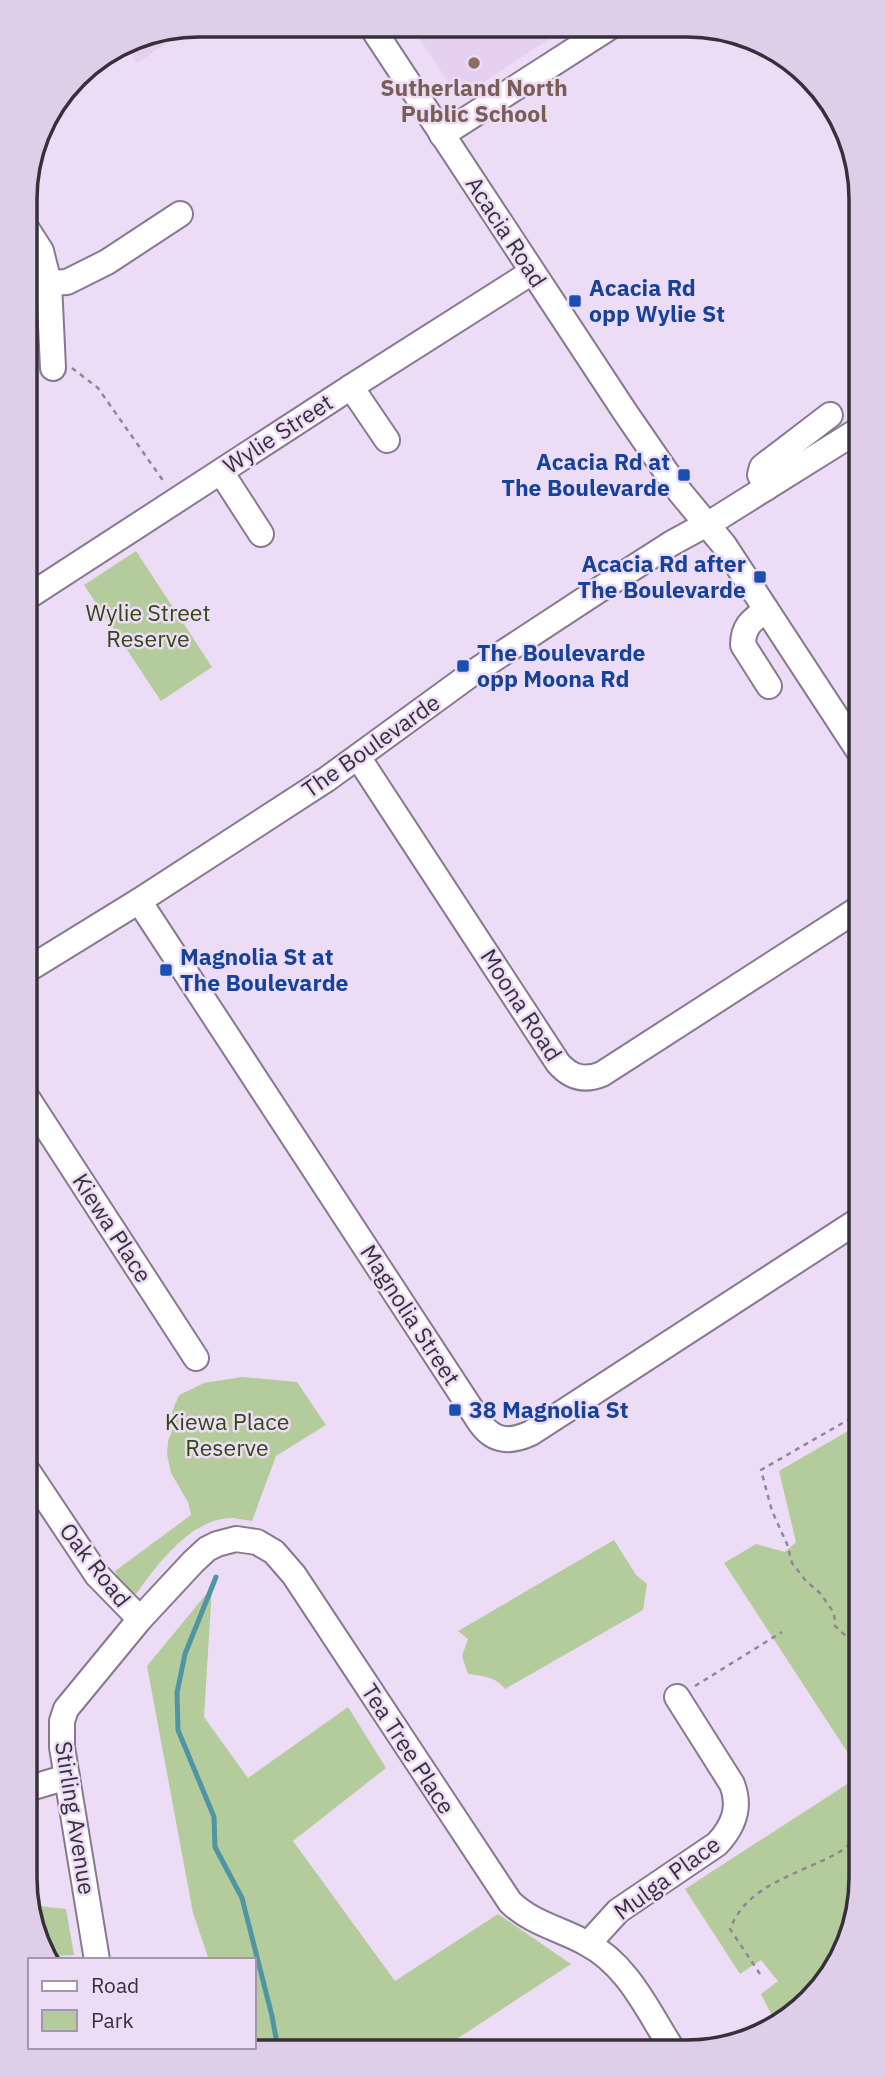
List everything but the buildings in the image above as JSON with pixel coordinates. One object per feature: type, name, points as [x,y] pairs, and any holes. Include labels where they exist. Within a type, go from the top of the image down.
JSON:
[{"type":"street","name":"Acacia Road","points":[[378,37],[652,452],[724,545],[849,736]]},
{"type":"street","points":[[442,135],[594,37]]},
{"type":"street","points":[[49,283],[67,282],[107,262],[180,214]]},
{"type":"street","points":[[37,245],[49,283],[53,361]]},
{"type":"street","name":"Wylie Street","points":[[37,591],[532,272]]},
{"type":"street","points":[[351,387],[387,440]]},
{"type":"street","points":[[766,488],[760,475],[762,467],[830,415]]},
{"type":"street","name":"The Boulevarde","points":[[37,964],[139,901],[358,757],[528,636],[672,543],[849,435]]},
{"type":"street","points":[[221,471],[261,534]]},
{"type":"street","points":[[766,610],[749,622],[743,645],[769,686]]},
{"type":"street","name":"Moona Road","points":[[358,757],[558,1063],[572,1076],[593,1077],[602,1074],[849,915]]},
{"type":"street","name":"Magnolia Street","points":[[139,901],[481,1424],[495,1437],[510,1440],[531,1433],[849,1226]]},
{"type":"street","name":"Kiewa Place","points":[[37,1113],[196,1358]]},
{"type":"street","name":"Oak Road","points":[[37,1486],[97,1575],[141,1619]]},
{"type":"street","name":"Tea Tree Place","points":[[141,1619],[207,1549],[236,1539],[246,1539],[267,1546],[294,1575],[504,1895],[525,1915],[588,1944],[622,1970],[667,2040]]},
{"type":"street","name":"Stirling Avenue","points":[[97,1958],[61,1733],[66,1709],[141,1619]]},
{"type":"street","name":"Mulga Place","points":[[588,1944],[618,1911],[717,1844],[735,1816],[737,1800],[732,1784],[677,1697]]},
{"type":"street","points":[[37,1786],[67,1777]]},
{"type":"path","points":[[53,361],[97,388],[177,500]]},
{"type":"path","points":[[849,1419],[761,1470],[772,1511],[788,1545],[792,1563],[820,1593],[834,1613],[835,1626],[849,1639]]},
{"type":"path","points":[[677,1697],[782,1632]]},
{"type":"path","points":[[761,1974],[730,1929],[737,1913],[764,1888],[838,1853],[849,1844]]},
{"type":"shaded area","name":"Sutherland North Public School","points":[[418,37],[553,37],[459,98]]},
{"type":"shaded area","points":[[168,40],[169,42],[137,63],[130,53]]},
{"type":"green space","name":"Wylie Street Reserve","points":[[136,551],[212,667],[161,701],[84,585]]},
{"type":"green space","name":"Kiewa Place Reserve","points":[[242,1377],[297,1382],[326,1425],[276,1456],[252,1521],[229,1518],[201,1527],[176,1546],[136,1594],[123,1588],[115,1571],[191,1515],[188,1502],[171,1473],[167,1454],[173,1428],[172,1412],[179,1395],[204,1383]]},
{"type":"green space","points":[[849,1430],[849,1755],[724,1563],[756,1544],[785,1552],[796,1542],[779,1471]]},
{"type":"green space","points":[[614,1540],[636,1575],[647,1584],[643,1610],[505,1689],[484,1676],[468,1674],[462,1656],[468,1639],[458,1631]]},
{"type":"green space","points":[[212,1587],[204,1717],[248,1778],[348,1707],[386,1768],[293,1841],[395,1981],[498,1914],[571,1964],[455,2040],[256,2040],[256,1958],[208,1958],[193,1913],[147,1666]]},
{"type":"green space","points":[[849,1783],[849,1888],[844,1920],[822,1968],[794,2000],[777,2013],[772,2016],[761,1994],[778,1981],[761,1960],[740,1974],[685,1889]]},
{"type":"green space","points":[[39,1906],[66,1909],[74,1955],[57,1956],[49,1940]]},
{"type":"waterway","points":[[216,1577],[185,1654],[177,1693],[178,1730],[214,1817],[215,1847],[242,1898],[276,2040]]},
{"type":"place","name":"Sutherland North Public School","points":[[474,63]]},
{"type":"place","name":"Acacia Rd opp Wylie St","points":[[575,301]]},
{"type":"place","name":"Acacia Rd at The Boulevarde","points":[[684,475]]},
{"type":"place","name":"Acacia Rd after The Boulevarde","points":[[760,577]]},
{"type":"place","name":"The Boulevarde opp Moona Rd","points":[[463,666]]},
{"type":"place","name":"Magnolia St at The Boulevarde","points":[[166,970]]},
{"type":"place","name":"38 Magnolia St","points":[[455,1410]]}]
